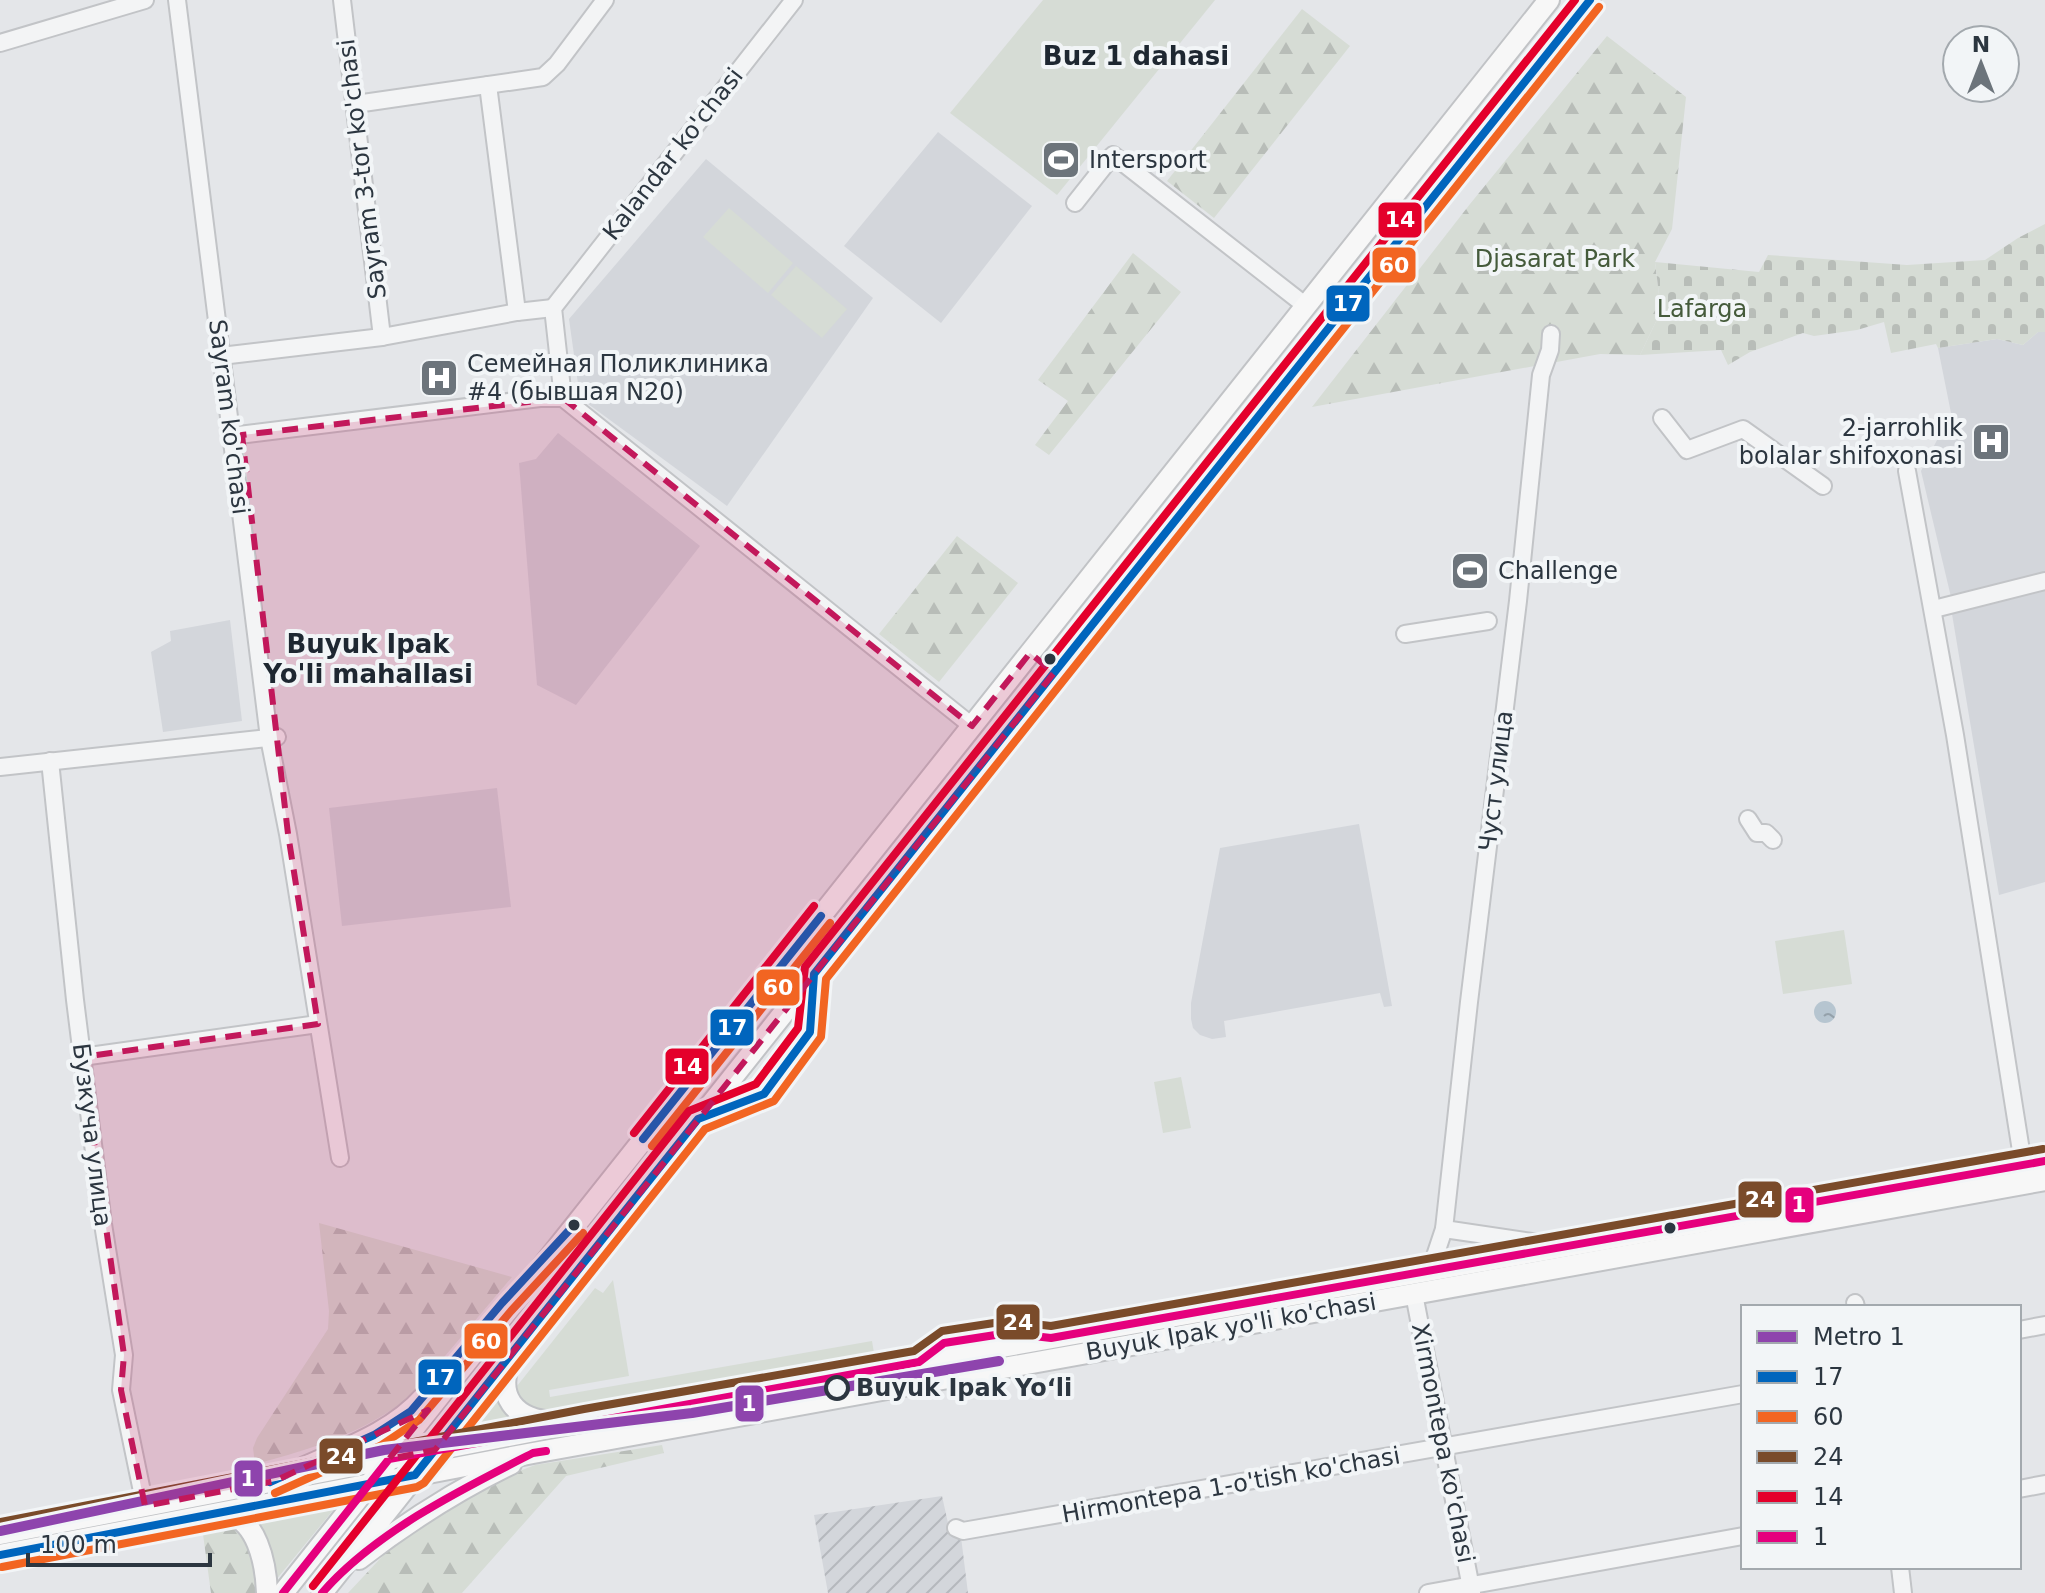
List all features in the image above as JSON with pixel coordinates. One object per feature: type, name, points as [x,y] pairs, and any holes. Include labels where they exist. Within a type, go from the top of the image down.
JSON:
[{"type":"main road","points":[[283,1593],[1549,0]]},
{"type":"main road","points":[[326,1587],[1590,0]]},
{"type":"main road","points":[[1030,653],[1054,673]]},
{"type":"main road","name":"Buyuk Ipak yo'li ko'chasi","points":[[836,1377],[1117,1327],[2031,1177],[2045,1161]]},
{"type":"main road","name":"Buyuk Ipak yo'li ko'chasi","points":[[0,1555],[834,1399],[1564,1247],[2031,1177]]},
{"type":"main road","points":[[275,1481],[374,1435],[411,1411],[502,1303],[580,1219]]},
{"type":"main road","points":[[514,1351],[506,1369],[505,1383],[513,1407],[527,1418],[536,1420],[586,1421]]},
{"type":"main road","points":[[0,1534],[586,1421],[836,1377]]},
{"type":"main road","points":[[834,1399],[826,1394],[825,1386],[836,1377]]},
{"type":"main road","points":[[326,1587],[392,1533],[438,1503],[533,1453]]},
{"type":"main road","points":[[219,1513],[240,1518],[252,1533],[262,1556],[267,1593]]},
{"type":"street","points":[[0,43],[145,0]]},
{"type":"street","name":"Sayram ko'chasi","points":[[177,0],[227,355]]},
{"type":"street","name":"Sayram ko'chasi","points":[[188,0],[227,355],[274,737],[340,1158]]},
{"type":"street","name":"Sayram 3-tor ko'chasi","points":[[342,0],[382,337]]},
{"type":"street","points":[[356,104],[543,77],[557,64],[605,0]]},
{"type":"street","name":"Kalandar ko'chasi","points":[[553,308],[794,0]]},
{"type":"street","points":[[488,85],[517,312]]},
{"type":"street","points":[[1075,203],[1113,155],[1306,306]]},
{"type":"street","points":[[227,355],[382,337],[553,308],[563,398]]},
{"type":"street","name":"Чуст улица","points":[[1414,1279],[1444,1229],[1518,601],[1541,375],[1550,350],[1551,334]]},
{"type":"street","points":[[237,435],[540,398],[563,398],[972,726]]},
{"type":"street","points":[[1662,418],[1687,450],[1743,429],[1823,486]]},
{"type":"street","points":[[1907,471],[1934,609],[2031,1177]]},
{"type":"street","points":[[1934,609],[2045,581]]},
{"type":"street","points":[[1405,634],[1488,621]]},
{"type":"street","points":[[0,767],[274,737]]},
{"type":"street","name":"Бузкуча улица","points":[[50,761],[82,1057],[103,1224],[124,1355],[121,1390],[145,1506]]},
{"type":"street","points":[[1748,819],[1757,833],[1766,833],[1773,840]]},
{"type":"street","points":[[82,1057],[318,1024]]},
{"type":"street","points":[[1444,1229],[1564,1247]]},
{"type":"street","name":"Xirmontepa ko'chasi","points":[[1414,1279],[1471,1589]]},
{"type":"street","points":[[2021,1330],[2045,1325]]},
{"type":"street","name":"Hirmontepa 1-o'tish ko'chasi","points":[[956,1528],[963,1531],[1741,1394]]},
{"type":"street","points":[[2021,1489],[2045,1484]]},
{"type":"street","points":[[1428,1593],[1471,1589],[1741,1536]]},
{"type":"street","points":[[1900,1569],[1903,1593]]},
{"type":"highlighted area","points":[[563,398],[972,726],[1030,653],[1054,673],[435,1450],[389,1459],[428,1410],[275,1481],[145,1506],[121,1390],[124,1355],[82,1057],[318,1024],[288,834],[242,435]]},
{"type":"shaded area","points":[[938,132],[1032,206],[941,323],[844,246]]},
{"type":"shaded area","points":[[706,159],[873,298],[727,506],[580,398],[569,319]]},
{"type":"shaded area","name":"2-jarrohlik bolalar shifoxonasi","points":[[2038,332],[2045,332],[2045,576],[1951,597],[1921,471],[1951,413],[1938,348],[1997,339],[2023,345]]},
{"type":"shaded area","points":[[558,433],[700,546],[576,705],[537,685],[519,463],[536,459]]},
{"type":"shaded area","points":[[2045,589],[2045,882],[1999,895],[1952,614]]},
{"type":"shaded area","points":[[230,620],[242,721],[163,732],[151,652],[171,641],[170,631]]},
{"type":"shaded area","points":[[497,788],[511,907],[342,926],[329,808]]},
{"type":"shaded area","points":[[1359,824],[1392,1006],[1384,1007],[1380,993],[1224,1021],[1226,1037],[1212,1039],[1200,1035],[1193,1028],[1191,1003],[1220,848]]},
{"type":"shaded area","points":[[942,1496],[950,1532],[961,1537],[968,1593],[828,1593],[814,1515]]},
{"type":"green space","points":[[1043,0],[1215,0],[1057,195],[950,113]]},
{"type":"green space","points":[[1302,9],[1350,46],[1214,218],[1167,181]]},
{"type":"green space","name":"Djasarat Park","points":[[1607,36],[1686,97],[1672,229],[1655,262],[1661,311],[1640,355],[1600,354],[1312,407],[1470,204]]},
{"type":"green space","points":[[729,208],[793,263],[768,293],[703,237]]},
{"type":"green space","name":"Lafarga","points":[[2045,224],[2045,332],[2038,332],[2023,345],[1997,339],[1938,348],[1936,344],[1891,353],[1884,322],[1857,330],[1814,336],[1803,333],[1750,352],[1728,365],[1721,350],[1640,355],[1661,311],[1655,262],[1759,272],[1768,255],[1907,265],[1985,260]]},
{"type":"green space","points":[[1133,253],[1181,292],[1049,455],[1035,445],[1068,401],[1038,380]]},
{"type":"green space","points":[[796,266],[847,309],[822,338],[771,295]]},
{"type":"green space","points":[[957,536],[1018,583],[939,682],[879,634]]},
{"type":"green space","points":[[1844,930],[1852,984],[1783,994],[1775,941]]},
{"type":"green space","points":[[1181,1077],[1191,1128],[1163,1133],[1154,1082]]},
{"type":"green space","points":[[319,1223],[512,1277],[412,1395],[376,1419],[338,1438],[255,1464],[253,1448],[257,1438],[328,1329],[329,1311]]},
{"type":"green space","points":[[613,1280],[629,1376],[549,1390],[550,1397],[872,1341],[874,1353],[544,1413],[520,1401],[517,1386],[595,1288],[603,1293]]},
{"type":"green space","points":[[497,1400],[509,1420],[475,1426]]},
{"type":"green space","points":[[662,1445],[664,1453],[566,1476],[462,1593],[348,1593],[392,1546],[415,1527],[504,1477],[535,1465]]},
{"type":"green space","points":[[339,1503],[275,1581],[265,1538],[255,1518]]},
{"type":"green space","points":[[222,1524],[233,1527],[247,1541],[260,1593],[211,1593],[202,1527]]},
{"type":"water","points":[[1821,1001],[1829,1001],[1836,1012],[1829,1023],[1821,1023],[1814,1016],[1814,1008]]},
{"type":"metro line","name":"1","points":[[0,1531],[384,1450],[692,1413],[999,1361]]},
{"type":"transit line","name":"14","points":[[313,1586],[689,1111],[756,1084],[798,1028],[805,967],[1575,0]]},
{"type":"transit line","name":"17","points":[[0,1555],[415,1475],[698,1119],[764,1094],[810,1032],[814,974],[1590,0]]},
{"type":"transit line","name":"60","points":[[2,1567],[417,1487],[424,1483],[705,1129],[774,1101],[821,1037],[826,979],[1599,7]]},
{"type":"transit line","name":"14","points":[[634,1133],[814,906]]},
{"type":"transit line","name":"17","points":[[643,1139],[821,916]]},
{"type":"transit line","name":"60","points":[[652,1146],[830,923]]},
{"type":"transit line","name":"24","points":[[0,1522],[584,1409],[914,1351],[942,1331],[1007,1321],[1051,1326],[2043,1149]]},
{"type":"transit line","name":"1","points":[[283,1593],[389,1459],[919,1362],[944,1343],[1008,1333],[1051,1338],[2045,1161]]},
{"type":"transit line","name":"17","points":[[270,1482],[374,1435],[411,1411],[502,1303],[574,1225]]},
{"type":"transit line","name":"60","points":[[275,1493],[380,1446],[419,1420],[511,1311],[583,1233]]},
{"type":"transit line","name":"1","points":[[322,1593],[367,1550],[393,1531],[478,1481],[533,1453],[546,1451]]},
{"type":"place","name":"Intersport","points":[[1061,160]]},
{"type":"place","name":"Семейная Поликлиника #4 (бывшая N20)","points":[[439,378]]},
{"type":"place","name":"2-jarrohlik bolalar shifoxonasi","points":[[1991,442]]},
{"type":"place","name":"Challenge","points":[[1470,571]]},
{"type":"place","name":"Buyuk Ipak Yoʻli","points":[[837,1388]]},
{"type":"district","name":"Buz 1 dahasi","points":[[1136,56]]},
{"type":"district","name":"Buyuk Ipak Yo'li mahallasi","points":[[368,659]]}]
